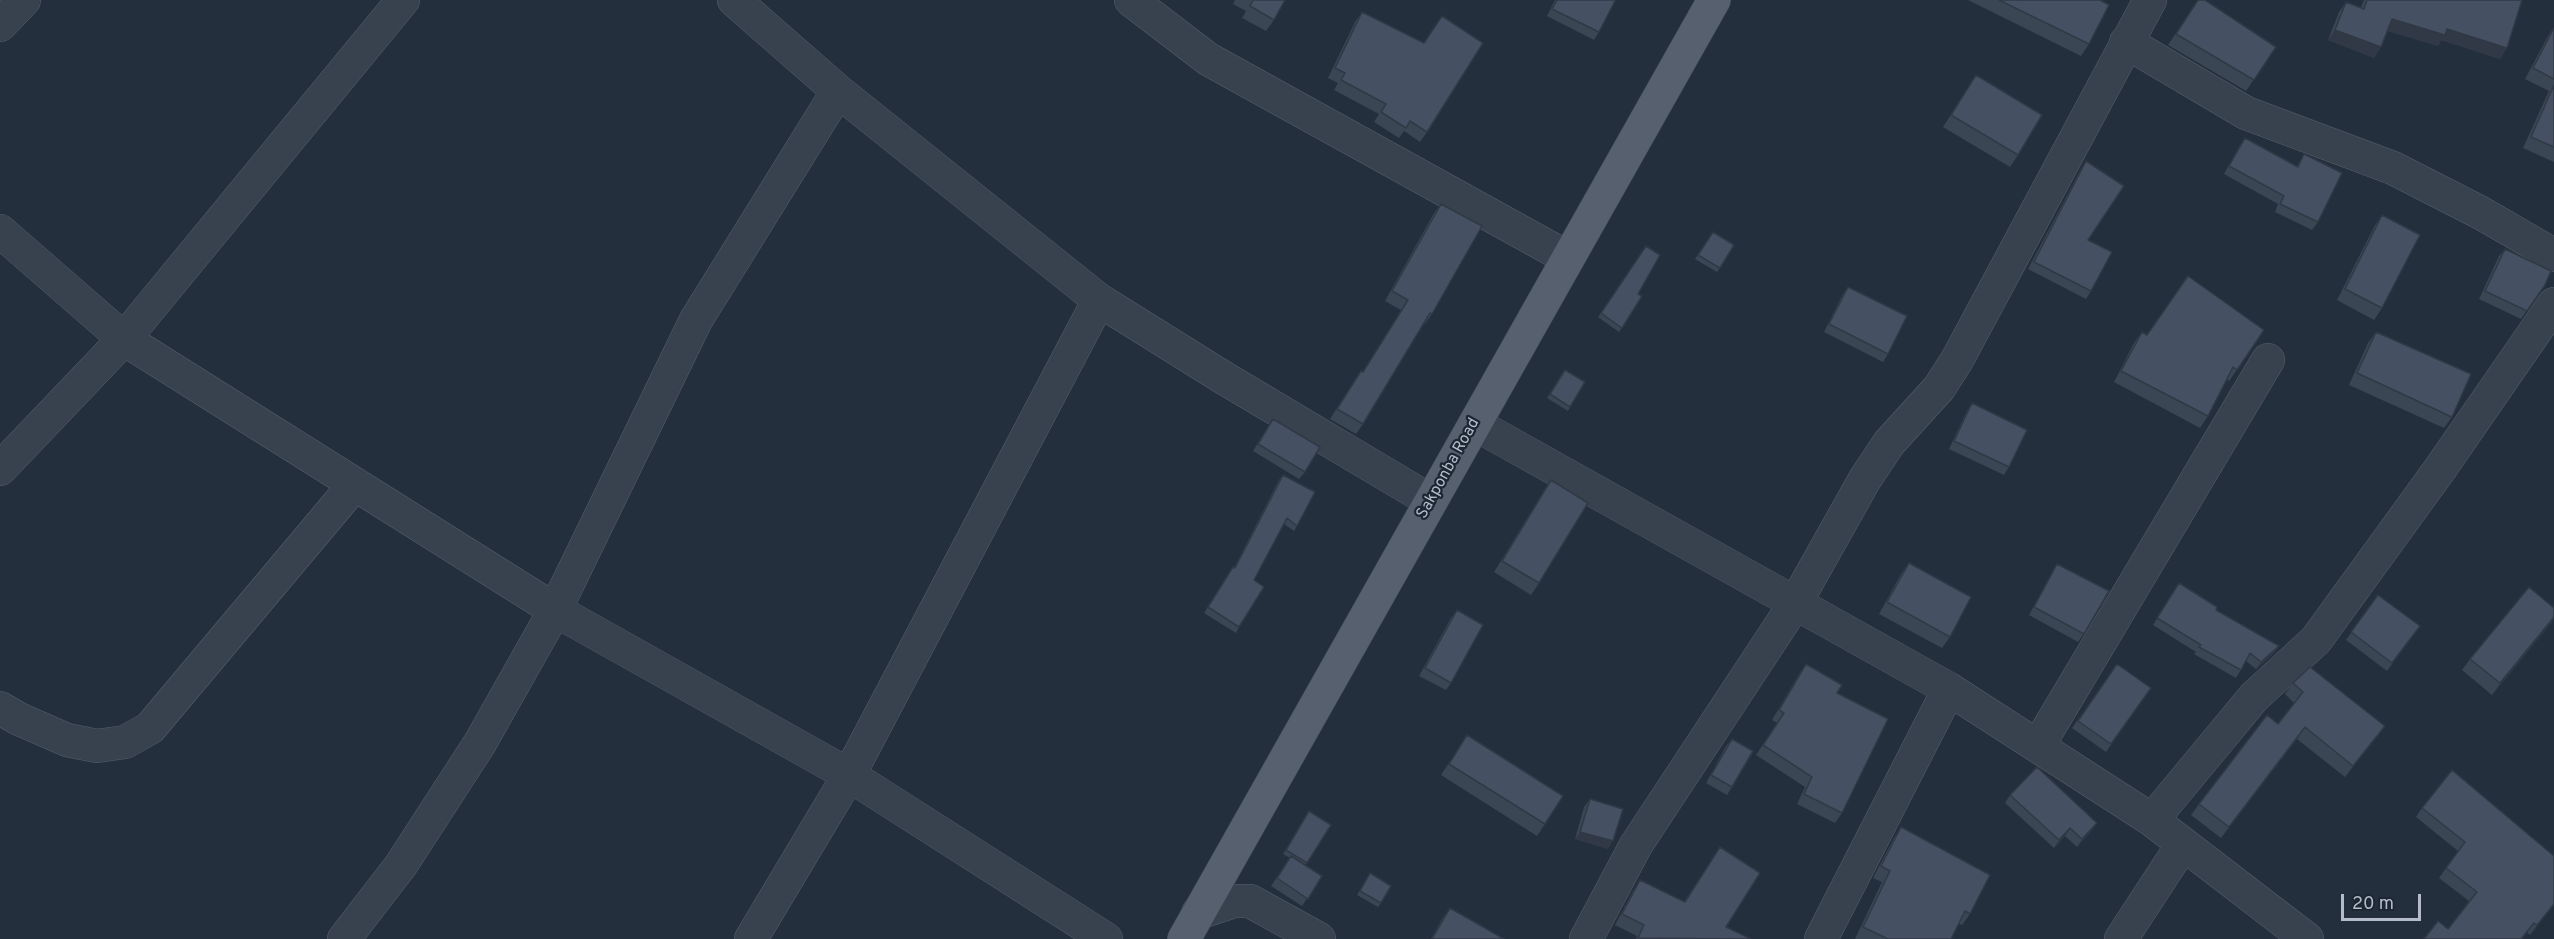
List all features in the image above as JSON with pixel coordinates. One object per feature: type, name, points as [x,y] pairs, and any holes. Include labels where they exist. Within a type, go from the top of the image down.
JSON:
[{"type":"main road","name":"Sakponba Road","points":[[1191,926],[1714,0]]},
{"type":"street","points":[[0,25],[24,0]]},
{"type":"street","points":[[0,469],[124,339],[403,0]]},
{"type":"street","points":[[734,0],[838,91],[1099,300],[1224,378],[1431,501]]},
{"type":"street","points":[[1131,0],[1208,59],[1568,258]]},
{"type":"street","points":[[1586,939],[1636,845],[1796,602],[1865,479],[1889,443],[1939,388],[1957,360],[2150,0]]},
{"type":"street","points":[[2126,42],[2246,113],[2393,168],[2481,213],[2554,255]]},
{"type":"street","points":[[344,939],[401,865],[474,752],[555,610],[696,320],[838,91]]},
{"type":"street","points":[[0,231],[124,339],[555,610],[849,775],[1106,939]]},
{"type":"street","points":[[751,939],[849,775],[1099,300]]},
{"type":"street","points":[[2152,820],[2254,697],[2316,640],[2440,469],[2554,304]]},
{"type":"street","points":[[2038,746],[2268,360]]},
{"type":"street","points":[[1474,423],[1949,689],[2152,820],[2307,939]]},
{"type":"street","points":[[0,708],[67,740],[97,746],[125,742],[150,728],[355,484]]},
{"type":"street","points":[[1821,939],[1949,689]]},
{"type":"street","points":[[2121,939],[2183,844]]},
{"type":"street","points":[[1191,926],[1234,901],[1250,901],[1319,939]]},
{"type":"building","points":[[1253,0],[1285,0],[1274,20],[1250,6]]},
{"type":"building","points":[[1557,0],[1615,1],[1599,32],[1552,9]]},
{"type":"building","points":[[1999,0],[2100,0],[2109,5],[2089,44]]},
{"type":"building","points":[[2198,0],[2205,0],[2276,47],[2254,80],[2176,34]]},
{"type":"building","points":[[2367,0],[2522,0],[2507,48],[2447,29],[2445,35],[2392,19],[2381,47],[2335,30],[2346,2],[2364,9]]},
{"type":"building","points":[[1362,12],[1424,43],[1442,16],[1483,43],[1427,132],[1410,121],[1406,128],[1381,112],[1386,104],[1341,80],[1345,73],[1335,68]]},
{"type":"building","points":[[2554,28],[2554,79],[2533,68]]},
{"type":"building","points":[[1976,75],[2042,115],[2018,155],[1951,115]]},
{"type":"building","points":[[2554,85],[2554,147],[2531,137]]},
{"type":"building","points":[[2245,138],[2298,167],[2304,154],[2342,173],[2318,222],[2280,204],[2284,196],[2229,166]]},
{"type":"building","points":[[2086,161],[2124,186],[2088,240],[2112,252],[2091,291],[2034,262]]},
{"type":"building","points":[[1441,204],[1482,226],[1432,314],[1430,313],[1363,424],[1337,409],[1408,300],[1392,291]]},
{"type":"building","points":[[2382,215],[2420,235],[2382,308],[2345,289]]},
{"type":"building","points":[[1713,232],[1734,245],[1720,268],[1698,255]]},
{"type":"building","points":[[1646,246],[1660,255],[1638,294],[1642,296],[1622,328],[1601,313]]},
{"type":"building","points":[[2505,249],[2551,271],[2545,285],[2527,311],[2485,291]]},
{"type":"building","points":[[2188,276],[2264,330],[2237,370],[2233,367],[2208,416],[2121,371],[2142,332],[2147,335]]},
{"type":"building","points":[[1848,287],[1907,316],[1888,354],[1829,324]]},
{"type":"building","points":[[2376,332],[2471,374],[2452,417],[2357,373]]},
{"type":"building","points":[[1565,370],[1585,382],[1570,407],[1550,394]]},
{"type":"building","points":[[1972,403],[2027,430],[2009,467],[1954,441]]},
{"type":"building","points":[[1273,419],[1320,447],[1305,472],[1258,444]]},
{"type":"building","points":[[1283,475],[1315,492],[1297,526],[1287,518],[1254,580],[1264,587],[1239,627],[1208,607],[1233,567],[1235,568]]},
{"type":"building","points":[[1551,480],[1588,503],[1539,583],[1502,561]]},
{"type":"building","points":[[1909,563],[1971,597],[1950,637],[1887,602]]},
{"type":"building","points":[[2057,564],[2109,591],[2084,634],[2034,607]]},
{"type":"building","points":[[2179,583],[2217,607],[2216,610],[2279,646],[2261,662],[2250,653],[2241,670],[2199,647],[2201,645],[2157,618]]},
{"type":"building","points":[[2529,587],[2554,608],[2554,617],[2500,683],[2470,659]]},
{"type":"building","points":[[2378,595],[2420,626],[2392,663],[2351,632]]},
{"type":"building","points":[[1457,610],[1483,625],[1451,683],[1425,668]]},
{"type":"building","points":[[1806,664],[1842,685],[1837,693],[1888,719],[1842,813],[1804,794],[1812,777],[1763,745],[1784,713],[1779,710]]},
{"type":"building","points":[[2117,664],[2151,688],[2111,744],[2078,721]]},
{"type":"building","points":[[2310,667],[2385,726],[2353,766],[2305,727],[2229,827],[2199,804],[2267,715],[2278,724],[2303,692],[2293,683]]},
{"type":"building","points":[[1467,735],[1563,796],[1545,824],[1449,764]]},
{"type":"building","points":[[1732,739],[1753,751],[1732,787],[1711,775]]},
{"type":"building","points":[[2037,767],[2097,823],[2082,839],[2070,828],[2059,840],[2010,795]]},
{"type":"building","points":[[2452,770],[2554,856],[2554,904],[2537,925],[2534,923],[2521,939],[2424,939],[2438,921],[2448,929],[2477,892],[2446,868],[2465,842],[2422,808]]},
{"type":"building","points":[[1590,799],[1623,809],[1613,841],[1580,832]]},
{"type":"building","points":[[1309,811],[1331,825],[1307,863],[1286,850]]},
{"type":"building","points":[[1901,827],[1990,875],[1970,914],[1965,911],[1951,939],[1888,939],[1863,927],[1890,871],[1881,866]]},
{"type":"building","points":[[1720,847],[1760,873],[1726,927],[1751,939],[1638,938],[1644,925],[1622,914],[1640,880],[1685,902]]},
{"type":"building","points":[[1291,856],[1322,876],[1308,899],[1277,878]]},
{"type":"building","points":[[1370,873],[1391,886],[1381,903],[1360,891]]},
{"type":"building","points":[[1450,908],[1504,939],[1432,939]]}]
